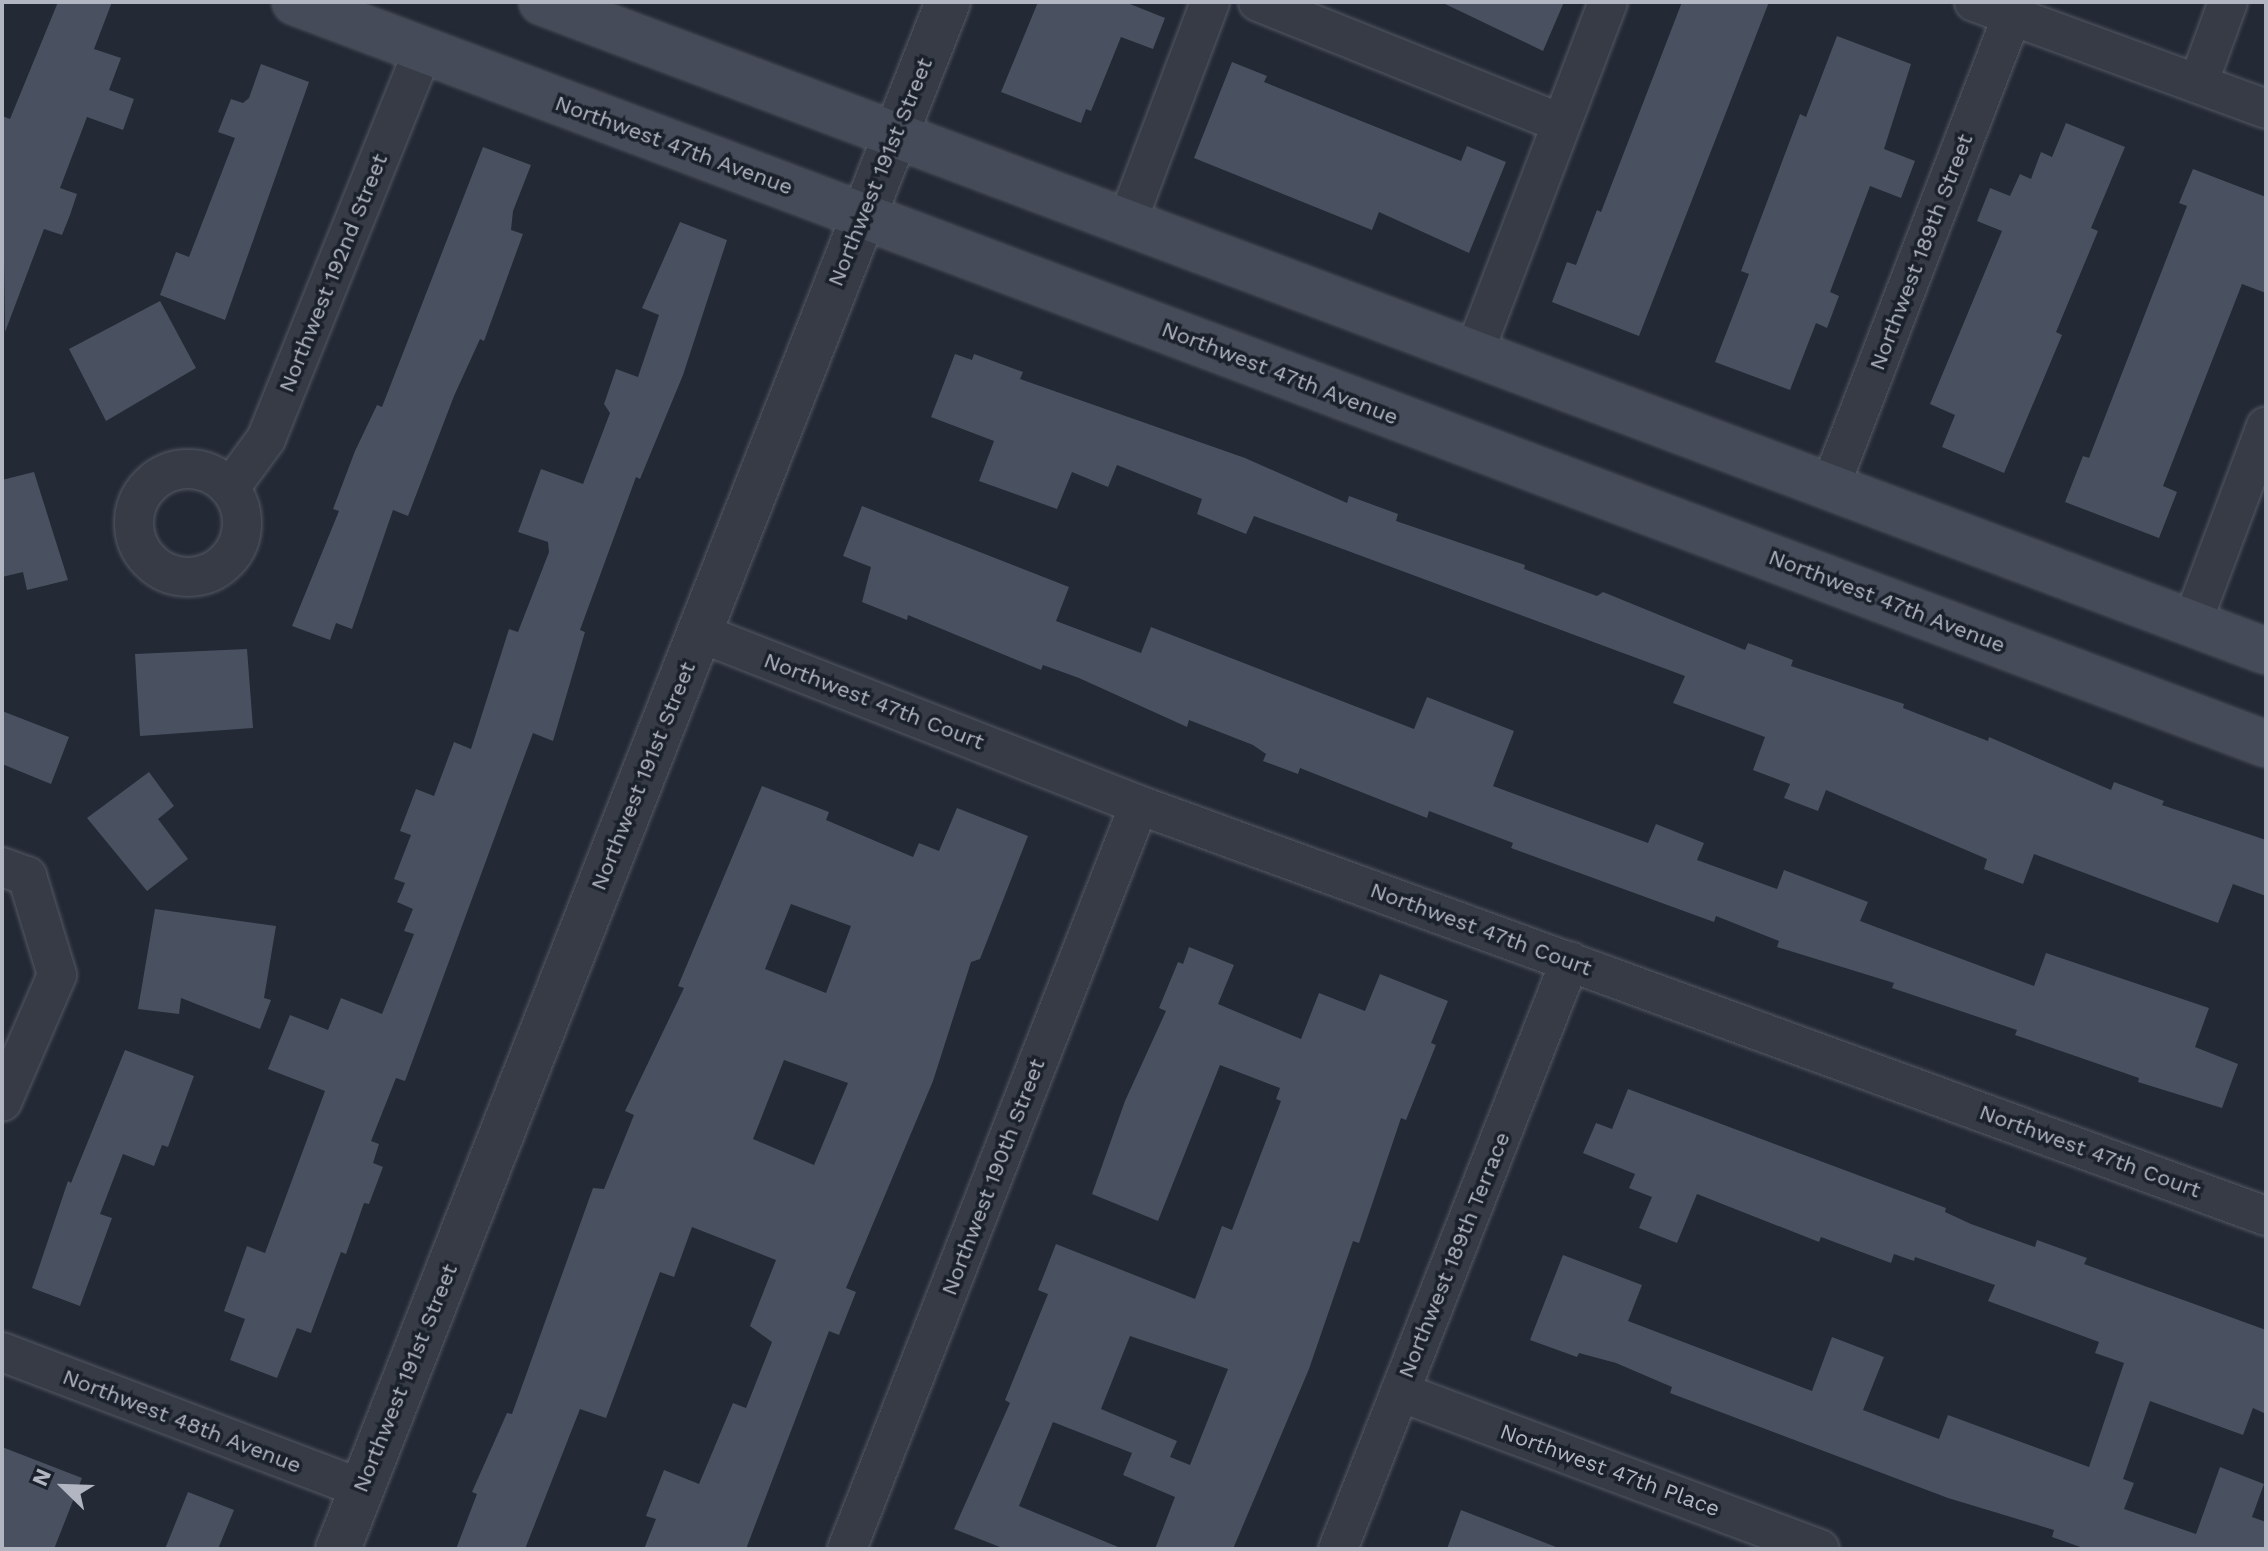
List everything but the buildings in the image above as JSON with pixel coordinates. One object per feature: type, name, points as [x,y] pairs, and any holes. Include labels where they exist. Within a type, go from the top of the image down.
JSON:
[{"type":"main road","name":"Northwest 47th Avenue","points":[[295,2],[2266,744]]},
{"type":"main road","points":[[542,2],[2266,651]]},
{"type":"street","name":"Northwest 191st Street","points":[[338,1549],[948,2]]},
{"type":"street","points":[[1127,222],[1210,2]]},
{"type":"street","points":[[1258,2],[1561,123]]},
{"type":"street","points":[[1474,353],[1608,2]]},
{"type":"street","points":[[1974,2],[2266,109]]},
{"type":"street","points":[[2198,84],[2228,2]]},
{"type":"street","name":"Northwest 189th Street","points":[[1830,487],[2012,16]]},
{"type":"street","name":"Northwest 192nd Street","points":[[230,488],[266,439],[423,51]]},
{"type":"street","points":[[2192,623],[2266,426]]},
{"type":"street","name":"Northwest 47th Court","points":[[700,633],[1139,805],[2266,1216]]},
{"type":"street","name":"Northwest 190th Street","points":[[847,1549],[1139,805]]},
{"type":"street","points":[[2,867],[27,876],[57,975],[2,1102]]},
{"type":"street","name":"Northwest 189th Terrace","points":[[1338,1549],[1570,961]]},
{"type":"street","name":"Northwest 48th Avenue","points":[[2,1352],[362,1489]]},
{"type":"street","name":"Northwest 47th Place","points":[[1400,1392],[1820,1549]]}]
